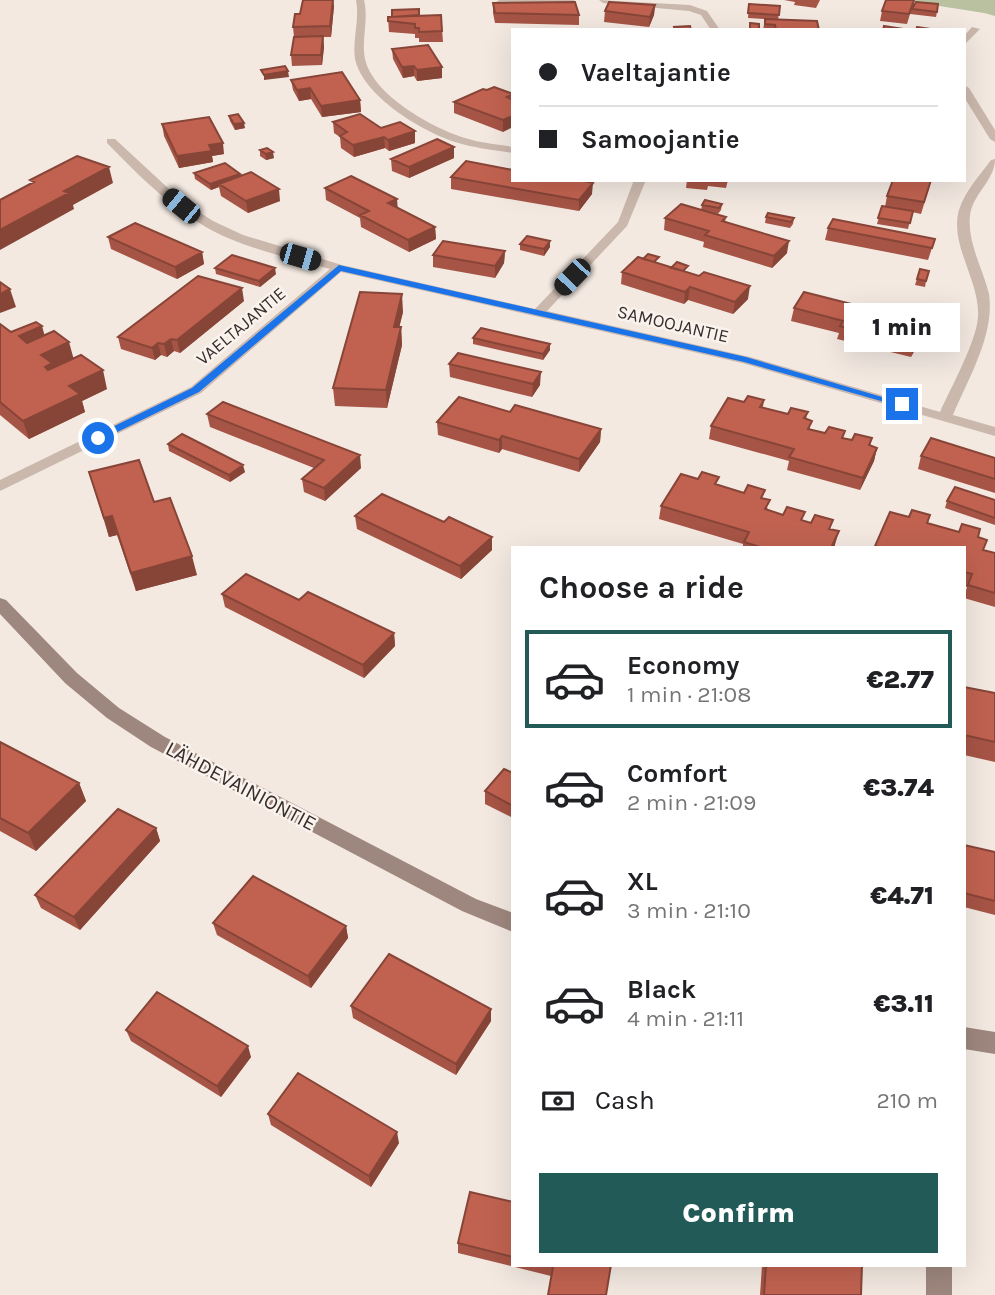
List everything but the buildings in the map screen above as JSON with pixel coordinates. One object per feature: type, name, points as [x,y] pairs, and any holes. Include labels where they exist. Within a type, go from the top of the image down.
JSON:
[{"type":"street","points":[[360,0],[363,8],[360,55],[363,65],[378,88],[401,109],[453,138],[511,150]]},
{"type":"street","points":[[500,3],[571,0]]},
{"type":"street","points":[[603,0],[690,8],[704,13],[715,28]]},
{"type":"street","points":[[966,40],[975,29]]},
{"type":"street","points":[[966,91],[995,139]]},
{"type":"street","name":"VAELTAJANTIE","points":[[111,141],[147,178],[181,206],[227,233],[339,268]]},
{"type":"street","points":[[945,416],[984,326],[987,312],[965,231],[964,214],[995,162]]},
{"type":"street","points":[[539,312],[623,223],[639,182]]},
{"type":"street","name":"VAELTAJANTIE","points":[[0,486],[196,390],[339,268]]},
{"type":"street","name":"SAMOOJANTIE","points":[[339,268],[746,360],[995,432]]},
{"type":"street","name":"LÄHDEVAINIONTIE","points":[[0,604],[71,678],[113,713],[158,741],[469,905],[511,922]]},
{"type":"street","points":[[966,1038],[995,1042]]},
{"type":"street","points":[[939,1267],[939,1295]]},
{"type":"green space","points":[[901,0],[995,0],[995,16],[984,13]]},
{"type":"route","points":[[98,438],[196,390],[339,268],[746,360],[902,404]]}]
